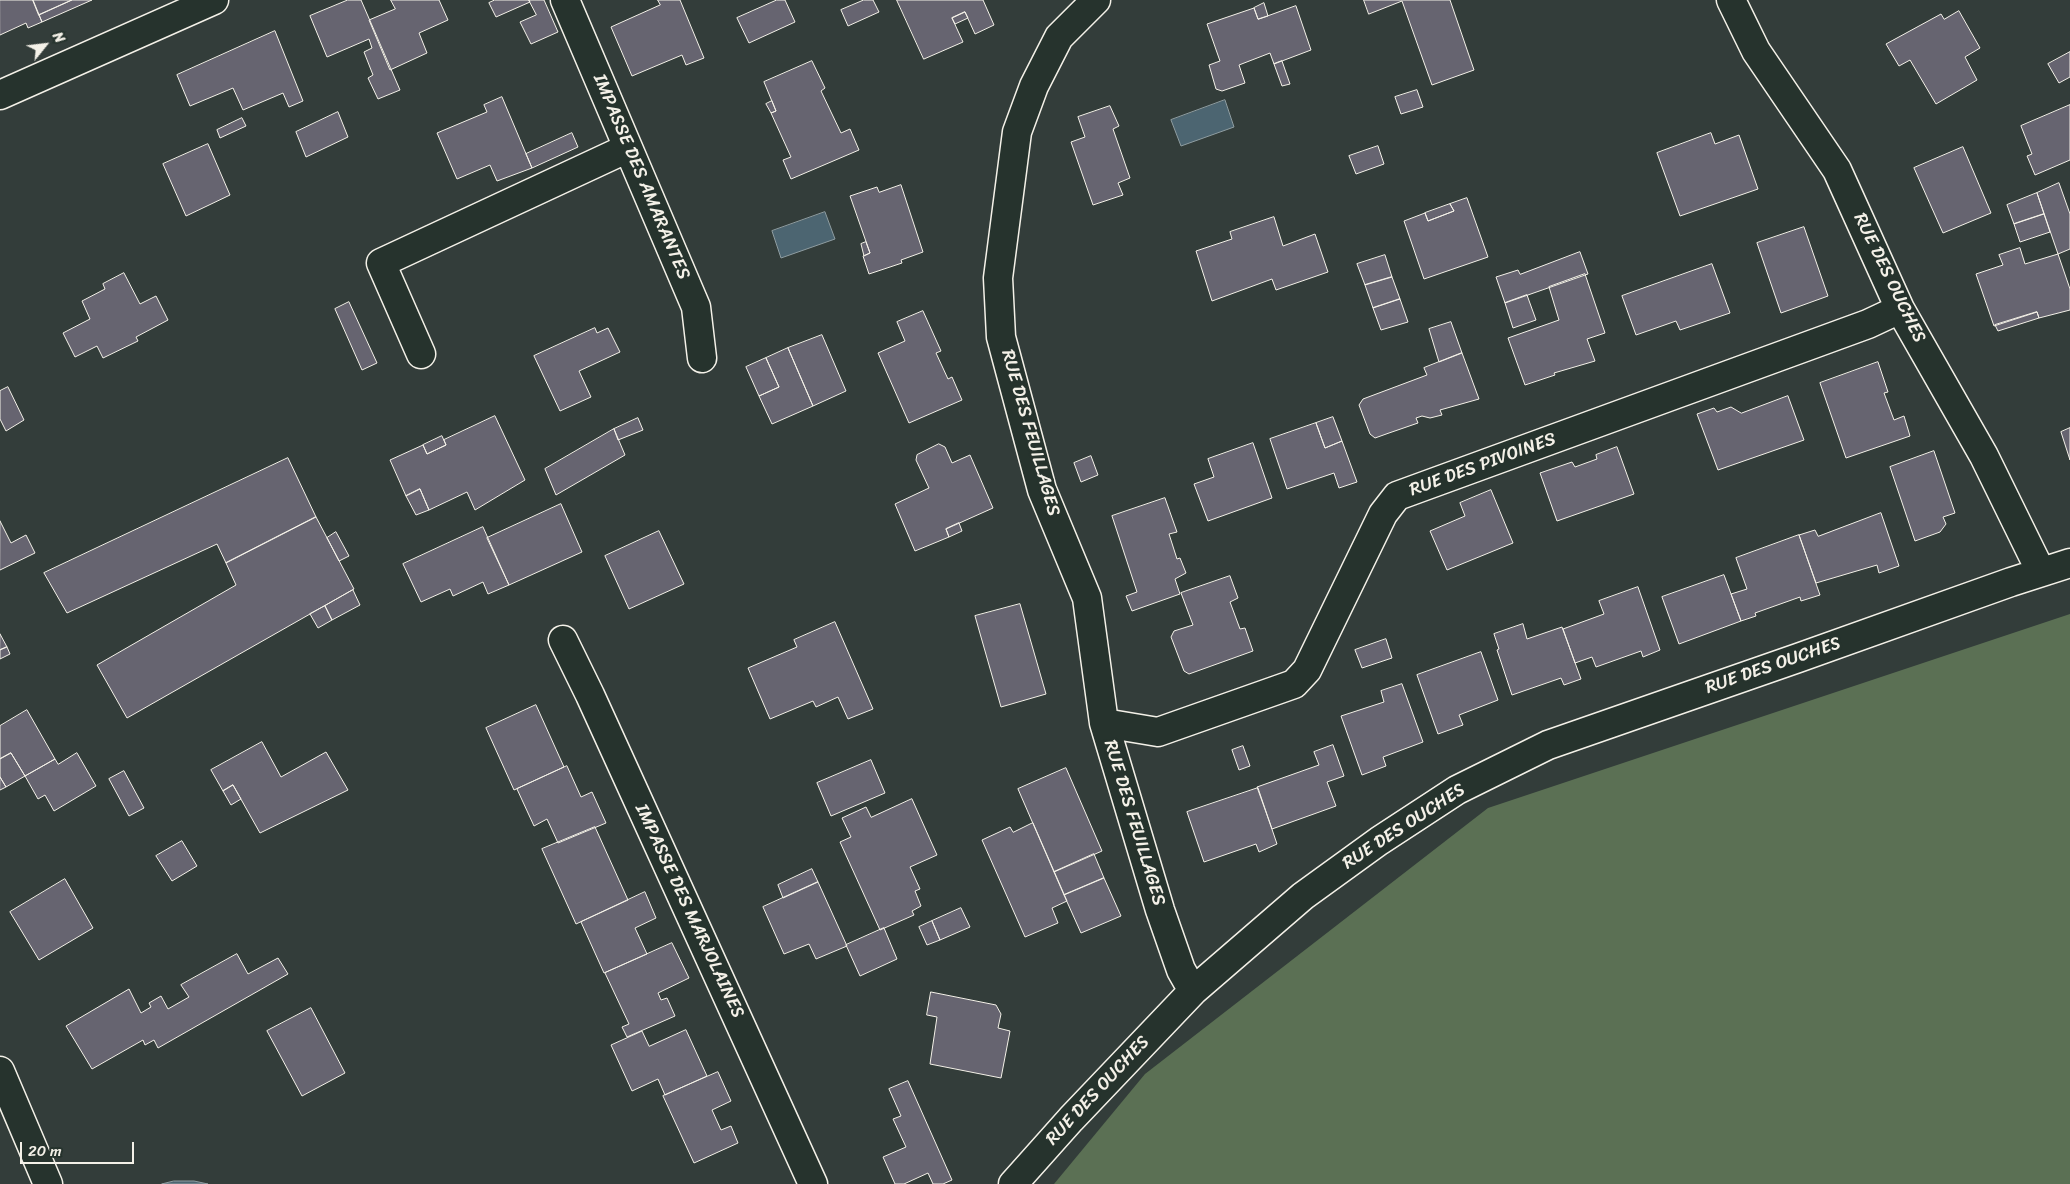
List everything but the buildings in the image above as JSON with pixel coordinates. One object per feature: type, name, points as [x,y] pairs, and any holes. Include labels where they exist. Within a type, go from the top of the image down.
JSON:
[{"type":"street","points":[[0,95],[214,0]]},
{"type":"street","name":"IMPASSE DES AMARANTES","points":[[565,0],[696,307],[702,358]]},
{"type":"street","name":"RUE DES FEUILLAGES","points":[[1096,0],[1059,37],[1034,86],[1017,132],[998,278],[1001,337],[1042,490],[1087,598],[1104,723],[1160,910],[1182,970],[1192,991]]},
{"type":"street","name":"RUE DES OUCHES","points":[[1013,1184],[1071,1119],[1192,991],[1303,896],[1379,841],[1457,790],[1548,745],[2041,572],[1984,456],[1900,309],[1837,170],[1756,51],[1731,0]]},
{"type":"street","points":[[422,354],[381,263],[628,148]]},
{"type":"street","name":"RUE DES PIVOINES","points":[[1104,723],[1158,732],[1294,684],[1307,670],[1383,514],[1397,496],[1868,324],[1900,309]]},
{"type":"street","points":[[2041,572],[2070,563]]},
{"type":"street","name":"IMPASSE DES MARJOLAINES","points":[[563,640],[590,695],[813,1184]]},
{"type":"street","points":[[0,1071],[48,1184]]},
{"type":"green space","points":[[2070,614],[2070,1184],[1054,1184],[1145,1074],[1488,808]]},
{"type":"water","points":[[1225,100],[1234,127],[1181,146],[1171,120]]},
{"type":"water","points":[[825,212],[835,239],[781,258],[772,231]]},
{"type":"water","points":[[174,1181],[194,1181],[208,1184],[162,1184]]}]
